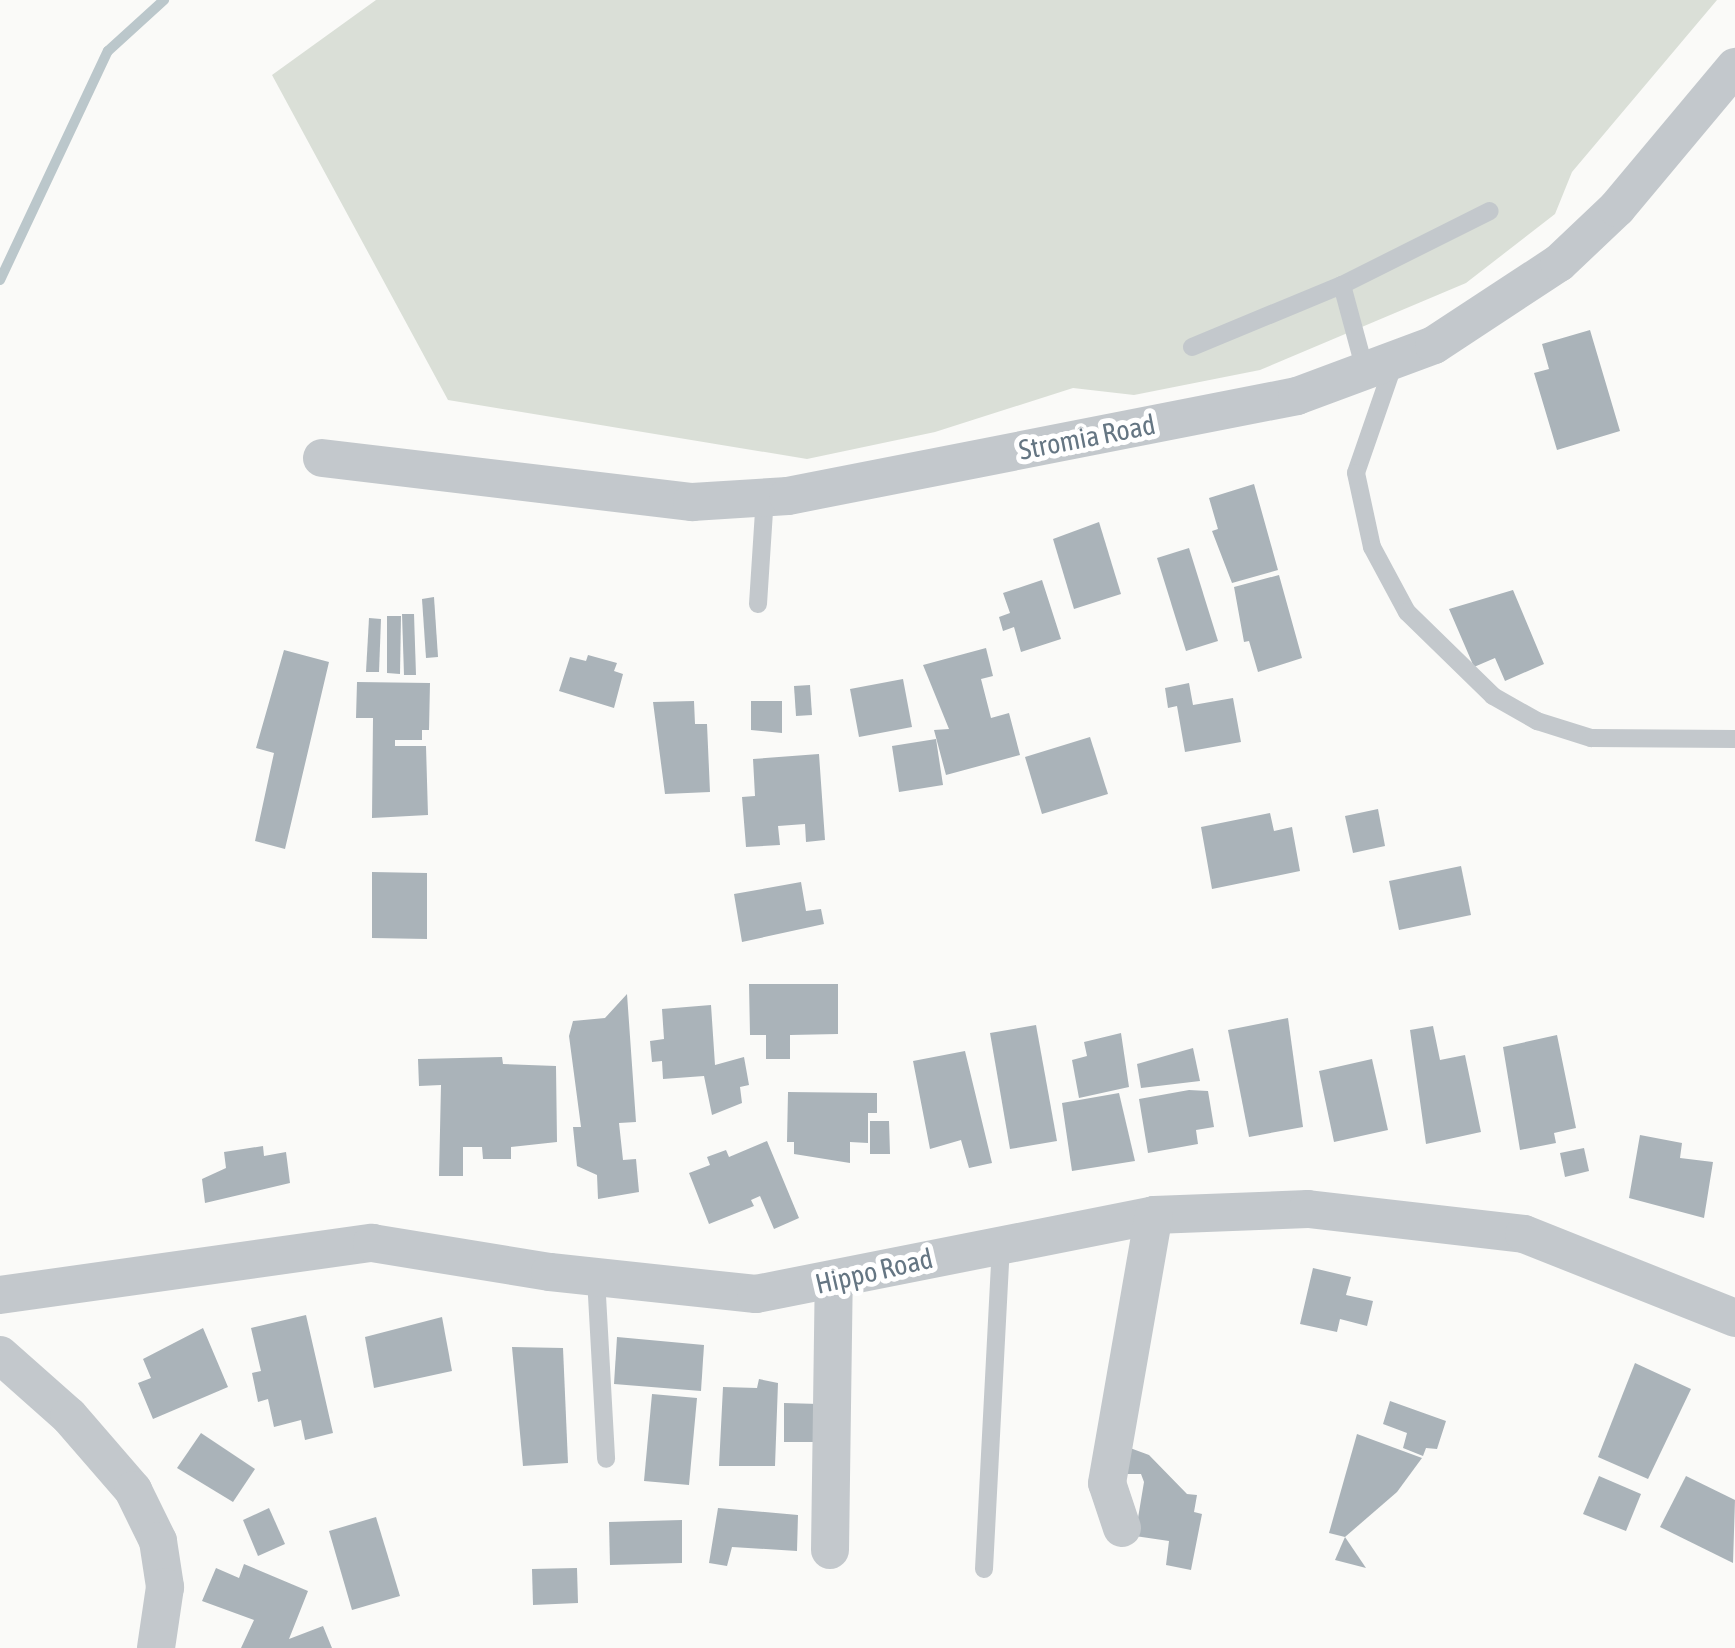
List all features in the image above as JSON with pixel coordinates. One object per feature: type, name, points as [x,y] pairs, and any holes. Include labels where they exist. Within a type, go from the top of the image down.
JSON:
[{"type":"street","name":"Stromia Road","points":[[322,458],[692,502],[764,497],[1296,396],[1380,368],[1448,337],[1559,263],[1617,208],[1735,66]]},
{"type":"street","name":"Hippo Road","points":[[0,1295],[372,1243],[596,1278],[756,1294],[1154,1216],[1308,1209],[1498,1228],[1609,1264],[1735,1318]]},
{"type":"street","points":[[1122,1528],[1107,1483],[1154,1216]]},
{"type":"street","points":[[830,1550],[834,1280]]},
{"type":"street","points":[[0,1355],[69,1416],[133,1490],[158,1542],[165,1587],[156,1648]]},
{"type":"lane","points":[[1192,346],[1342,285],[1490,211]]},
{"type":"lane","points":[[1342,285],[1380,368],[1356,473],[1372,547],[1407,612],[1493,696],[1537,721],[1591,738],[1735,739]]},
{"type":"lane","points":[[758,604],[764,497]]},
{"type":"lane","points":[[984,1569],[1001,1244]]},
{"type":"lane","points":[[596,1278],[606,1459]]},
{"type":"shaded area","points":[[376,0],[1717,0],[1572,172],[1555,214],[1466,283],[1260,370],[1134,395],[1073,388],[935,432],[807,459],[448,400],[272,75]]},
{"type":"building","points":[[1590,330],[1620,431],[1557,450],[1534,373],[1549,369],[1542,344]]},
{"type":"building","points":[[1254,484],[1278,570],[1232,583],[1212,531],[1218,529],[1209,498]]},
{"type":"building","points":[[1099,522],[1121,594],[1074,609],[1053,539]]},
{"type":"building","points":[[1189,548],[1218,641],[1186,651],[1157,558]]},
{"type":"building","points":[[1279,575],[1302,658],[1258,672],[1249,641],[1244,642],[1234,587]]},
{"type":"building","points":[[1042,580],[1061,639],[1021,652],[1014,627],[1003,631],[999,617],[1010,613],[1003,593]]},
{"type":"building","points":[[1513,590],[1544,664],[1505,681],[1495,658],[1474,667],[1449,609]]},
{"type":"building","points":[[434,597],[438,657],[426,658],[422,599]]},
{"type":"building","points":[[402,614],[414,614],[416,675],[404,675]]},
{"type":"building","points":[[387,616],[401,616],[400,674],[387,673]]},
{"type":"building","points":[[369,618],[381,619],[379,672],[366,672]]},
{"type":"building","points":[[986,648],[993,676],[981,679],[991,718],[1009,713],[1020,755],[946,775],[934,730],[949,729],[923,665]]},
{"type":"building","points":[[284,650],[329,662],[285,849],[255,841],[274,753],[256,748]]},
{"type":"building","points":[[588,655],[617,663],[614,671],[623,674],[614,708],[559,691],[570,657],[586,661]]},
{"type":"building","points":[[903,679],[912,727],[859,737],[850,689]]},
{"type":"building","points":[[357,682],[430,683],[429,730],[422,730],[422,740],[395,740],[395,746],[426,746],[428,815],[372,818],[373,718],[356,718]]},
{"type":"building","points":[[1189,683],[1193,705],[1233,698],[1241,742],[1185,752],[1177,706],[1168,708],[1165,688]]},
{"type":"building","points":[[810,685],[812,715],[796,716],[794,686]]},
{"type":"building","points":[[694,701],[695,724],[707,724],[710,792],[665,794],[653,702]]},
{"type":"building","points":[[751,701],[782,701],[782,733],[751,730]]},
{"type":"building","points":[[1090,737],[1108,794],[1042,814],[1025,757]]},
{"type":"building","points":[[936,739],[943,785],[899,792],[892,746]]},
{"type":"building","points":[[819,754],[825,840],[806,842],[805,824],[778,826],[780,845],[746,847],[742,797],[755,796],[753,759]]},
{"type":"building","points":[[1378,809],[1385,846],[1353,853],[1345,816]]},
{"type":"building","points":[[1270,813],[1274,831],[1292,827],[1300,871],[1212,889],[1201,827]]},
{"type":"building","points":[[1461,866],[1471,915],[1399,930],[1389,881]]},
{"type":"building","points":[[372,872],[427,873],[427,939],[372,938]]},
{"type":"building","points":[[801,882],[806,911],[821,909],[824,924],[742,942],[734,894]]},
{"type":"building","points":[[749,984],[838,984],[838,1034],[790,1035],[790,1059],[766,1059],[766,1035],[750,1035]]},
{"type":"building","points":[[627,994],[636,1122],[619,1123],[623,1160],[636,1159],[639,1192],[598,1199],[597,1175],[577,1166],[573,1127],[581,1127],[569,1036],[573,1021],[605,1018]]},
{"type":"building","points":[[711,1005],[715,1065],[744,1057],[749,1085],[740,1087],[742,1103],[712,1115],[704,1076],[663,1079],[662,1061],[652,1062],[650,1041],[664,1039],[662,1009]]},
{"type":"building","points":[[1288,1018],[1303,1127],[1249,1137],[1228,1030]]},
{"type":"building","points":[[1036,1025],[1057,1141],[1010,1149],[990,1033]]},
{"type":"building","points":[[1433,1026],[1440,1060],[1465,1055],[1481,1132],[1426,1144],[1410,1030]]},
{"type":"building","points":[[1121,1033],[1129,1087],[1079,1098],[1072,1060],[1087,1056],[1084,1042]]},
{"type":"building","points":[[1557,1035],[1576,1128],[1554,1133],[1556,1143],[1520,1150],[1503,1047]]},
{"type":"building","points":[[1193,1048],[1200,1081],[1141,1088],[1137,1064]]},
{"type":"building","points":[[965,1051],[992,1163],[969,1168],[961,1140],[930,1149],[913,1061]]},
{"type":"building","points":[[502,1057],[503,1064],[556,1066],[557,1142],[511,1147],[511,1159],[483,1159],[482,1147],[463,1147],[463,1176],[439,1176],[441,1085],[419,1086],[418,1059]]},
{"type":"building","points":[[1372,1059],[1388,1130],[1334,1142],[1319,1071]]},
{"type":"building","points":[[1189,1090],[1208,1091],[1214,1127],[1196,1130],[1198,1144],[1148,1153],[1139,1099]]},
{"type":"building","points":[[788,1092],[877,1093],[877,1113],[868,1113],[868,1143],[850,1142],[850,1163],[794,1154],[794,1142],[787,1142]]},
{"type":"building","points":[[1119,1093],[1135,1161],[1072,1171],[1062,1103]]},
{"type":"building","points":[[870,1121],[889,1121],[890,1154],[870,1154]]},
{"type":"building","points":[[1640,1135],[1682,1143],[1680,1158],[1713,1162],[1704,1218],[1629,1198]]},
{"type":"building","points":[[767,1141],[799,1218],[774,1229],[760,1196],[751,1200],[754,1206],[709,1224],[689,1173],[710,1165],[707,1157],[726,1150],[729,1157]]},
{"type":"building","points":[[263,1146],[264,1156],[286,1152],[290,1183],[205,1203],[202,1179],[226,1168],[224,1152]]},
{"type":"building","points":[[1584,1148],[1589,1171],[1565,1177],[1560,1153]]},
{"type":"building","points":[[1313,1268],[1351,1277],[1346,1295],[1373,1301],[1367,1326],[1340,1319],[1337,1332],[1300,1324]]},
{"type":"building","points":[[306,1315],[333,1433],[305,1440],[301,1420],[274,1427],[268,1399],[258,1402],[252,1373],[261,1371],[251,1328]]},
{"type":"building","points":[[442,1317],[452,1371],[374,1388],[365,1337]]},
{"type":"building","points":[[203,1328],[228,1387],[153,1419],[138,1383],[151,1378],[143,1359]]},
{"type":"building","points":[[617,1337],[704,1345],[701,1391],[614,1384]]},
{"type":"building","points":[[512,1347],[563,1348],[568,1463],[523,1466]]},
{"type":"building","points":[[1635,1363],[1691,1389],[1648,1479],[1598,1457]]},
{"type":"building","points":[[759,1379],[778,1383],[775,1466],[719,1466],[723,1387],[757,1388]]},
{"type":"building","points":[[652,1394],[697,1398],[689,1485],[644,1481]]},
{"type":"building","points":[[1390,1401],[1446,1421],[1437,1449],[1426,1448],[1423,1456],[1403,1448],[1407,1433],[1383,1424]]},
{"type":"building","points":[[784,1403],[819,1404],[819,1442],[784,1442]]},
{"type":"building","points":[[201,1433],[255,1469],[233,1502],[177,1468]]},
{"type":"building","points":[[1357,1434],[1422,1458],[1397,1492],[1345,1537],[1329,1533]]},
{"type":"building","points":[[1122,1445],[1149,1455],[1187,1494],[1197,1495],[1194,1512],[1202,1514],[1191,1570],[1166,1565],[1169,1541],[1135,1536],[1144,1482],[1141,1474],[1119,1474]]},
{"type":"building","points":[[1599,1476],[1641,1494],[1626,1531],[1583,1514]]},
{"type":"building","points":[[1686,1476],[1735,1500],[1733,1563],[1660,1527]]},
{"type":"building","points":[[269,1508],[285,1544],[258,1556],[243,1520]]},
{"type":"building","points":[[718,1508],[798,1515],[797,1551],[732,1547],[727,1566],[709,1563]]},
{"type":"building","points":[[376,1517],[400,1596],[352,1610],[329,1531]]},
{"type":"building","points":[[682,1520],[682,1563],[610,1565],[609,1522]]},
{"type":"building","points":[[1345,1537],[1366,1568],[1335,1560]]},
{"type":"building","points":[[244,1564],[308,1591],[289,1639],[323,1626],[332,1648],[241,1648],[254,1620],[202,1601],[216,1568],[239,1578]]},
{"type":"building","points":[[577,1568],[578,1603],[533,1605],[532,1569]]},
{"type":"waterway","points":[[0,280],[108,51],[164,0]]}]
